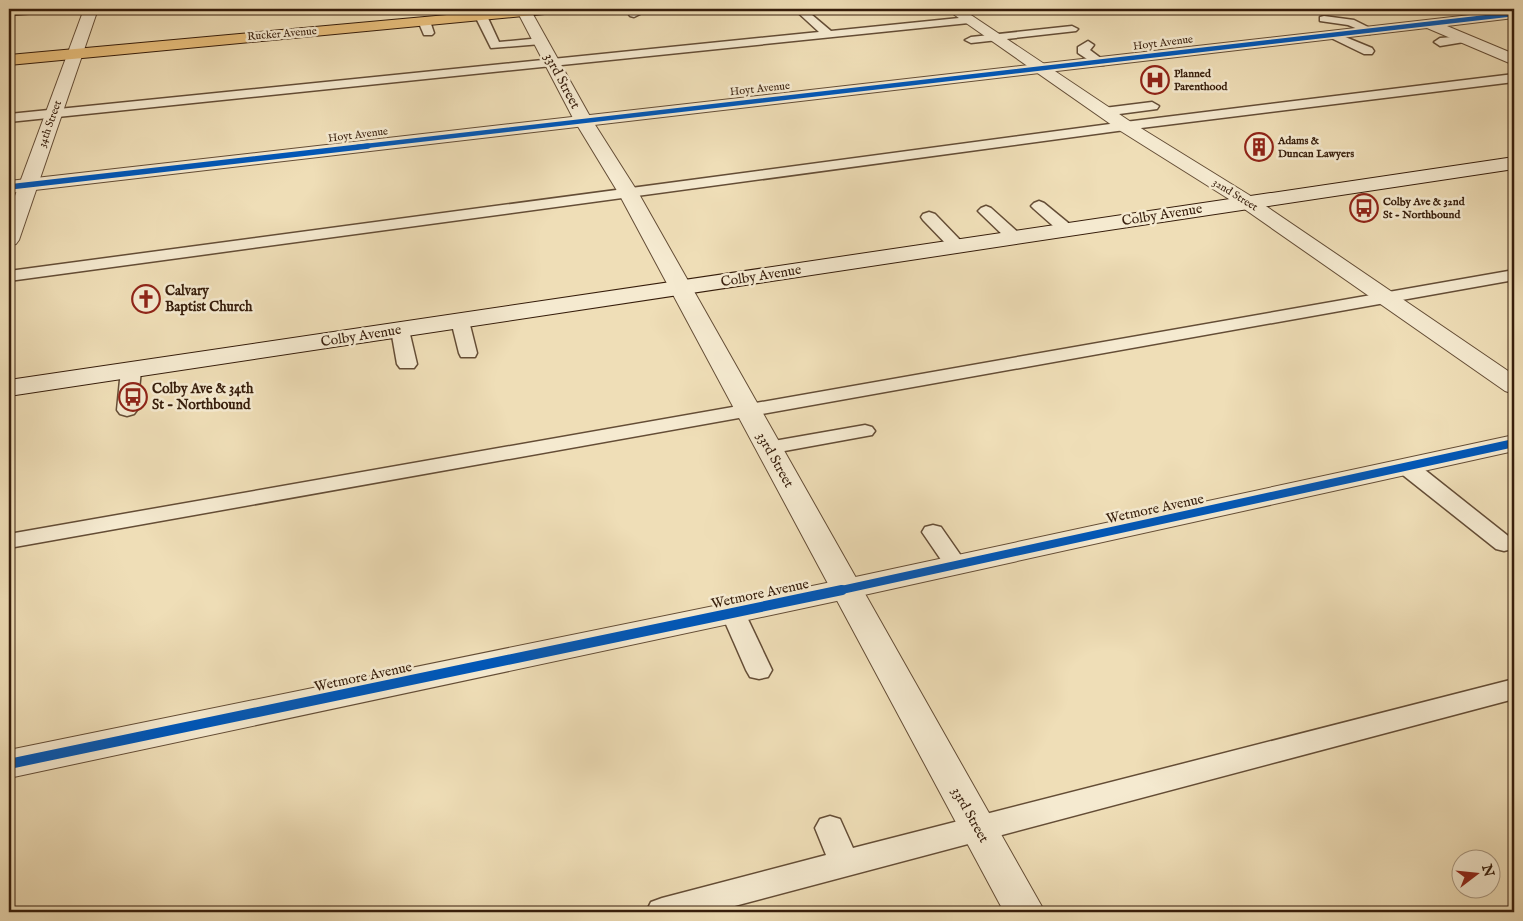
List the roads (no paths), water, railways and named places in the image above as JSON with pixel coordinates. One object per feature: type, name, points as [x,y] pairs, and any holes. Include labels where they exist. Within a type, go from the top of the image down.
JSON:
[{"type":"main road","name":"Rucker Avenue","points":[[9,60],[76,53],[426,27],[481,16],[524,10],[555,9]]},
{"type":"street","name":"34th Street","points":[[9,240],[91,9]]},
{"type":"street","name":"32nd Street","points":[[953,9],[1125,126],[1247,202],[1514,386]]},
{"type":"street","name":"33rd Street","points":[[524,10],[583,120],[629,194],[1025,912]]},
{"type":"street","points":[[1400,12],[1514,60]]},
{"type":"street","name":"Hoyt Avenue","points":[[9,186],[1514,14]]},
{"type":"street","name":"Colby Avenue","points":[[9,388],[1514,163]]},
{"type":"street","name":"Wetmore Avenue","points":[[9,764],[846,589],[1514,443]]},
{"type":"lane","points":[[9,12],[49,9]]},
{"type":"lane","points":[[799,9],[828,34]]},
{"type":"lane","points":[[481,16],[495,46],[546,52],[828,34],[968,20]]},
{"type":"lane","points":[[1324,19],[1350,22],[1370,30]]},
{"type":"lane","points":[[971,40],[1072,28]]},
{"type":"lane","points":[[1334,35],[1368,51]]},
{"type":"lane","points":[[9,118],[656,40]]},
{"type":"lane","points":[[1440,42],[1466,40]]},
{"type":"lane","points":[[1088,45],[1082,50],[1100,62]]},
{"type":"lane","points":[[9,276],[629,194],[878,166],[929,158],[971,147],[1514,78]]},
{"type":"lane","points":[[1104,112],[1152,106]]},
{"type":"lane","points":[[971,147],[986,160]]},
{"type":"lane","points":[[1039,206],[1066,229]]},
{"type":"lane","points":[[986,211],[1014,237]]},
{"type":"lane","points":[[929,217],[958,246]]},
{"type":"lane","points":[[9,541],[578,447],[748,411],[1388,298],[1462,291],[1514,274]]},
{"type":"lane","points":[[460,321],[468,353]]},
{"type":"lane","points":[[400,330],[407,364]]},
{"type":"lane","points":[[127,410],[131,370]]},
{"type":"lane","points":[[768,448],[865,431]]},
{"type":"lane","points":[[1407,466],[1504,544]]},
{"type":"lane","points":[[933,532],[956,565]]},
{"type":"lane","points":[[733,613],[759,670]]},
{"type":"lane","points":[[662,912],[977,828],[1514,689]]},
{"type":"lane","points":[[830,828],[844,864]]},
{"type":"place","name":"Planned Parenthood","points":[[1155,80]]},
{"type":"place","name":"Adams & Duncan Lawyers","points":[[1259,147]]},
{"type":"place","name":"Colby Ave & 32nd St - Northbound","points":[[1364,208]]},
{"type":"place","name":"Calvary Baptist Church","points":[[146,299]]},
{"type":"place","name":"Colby Ave & 34th St - Northbound","points":[[133,397]]}]
